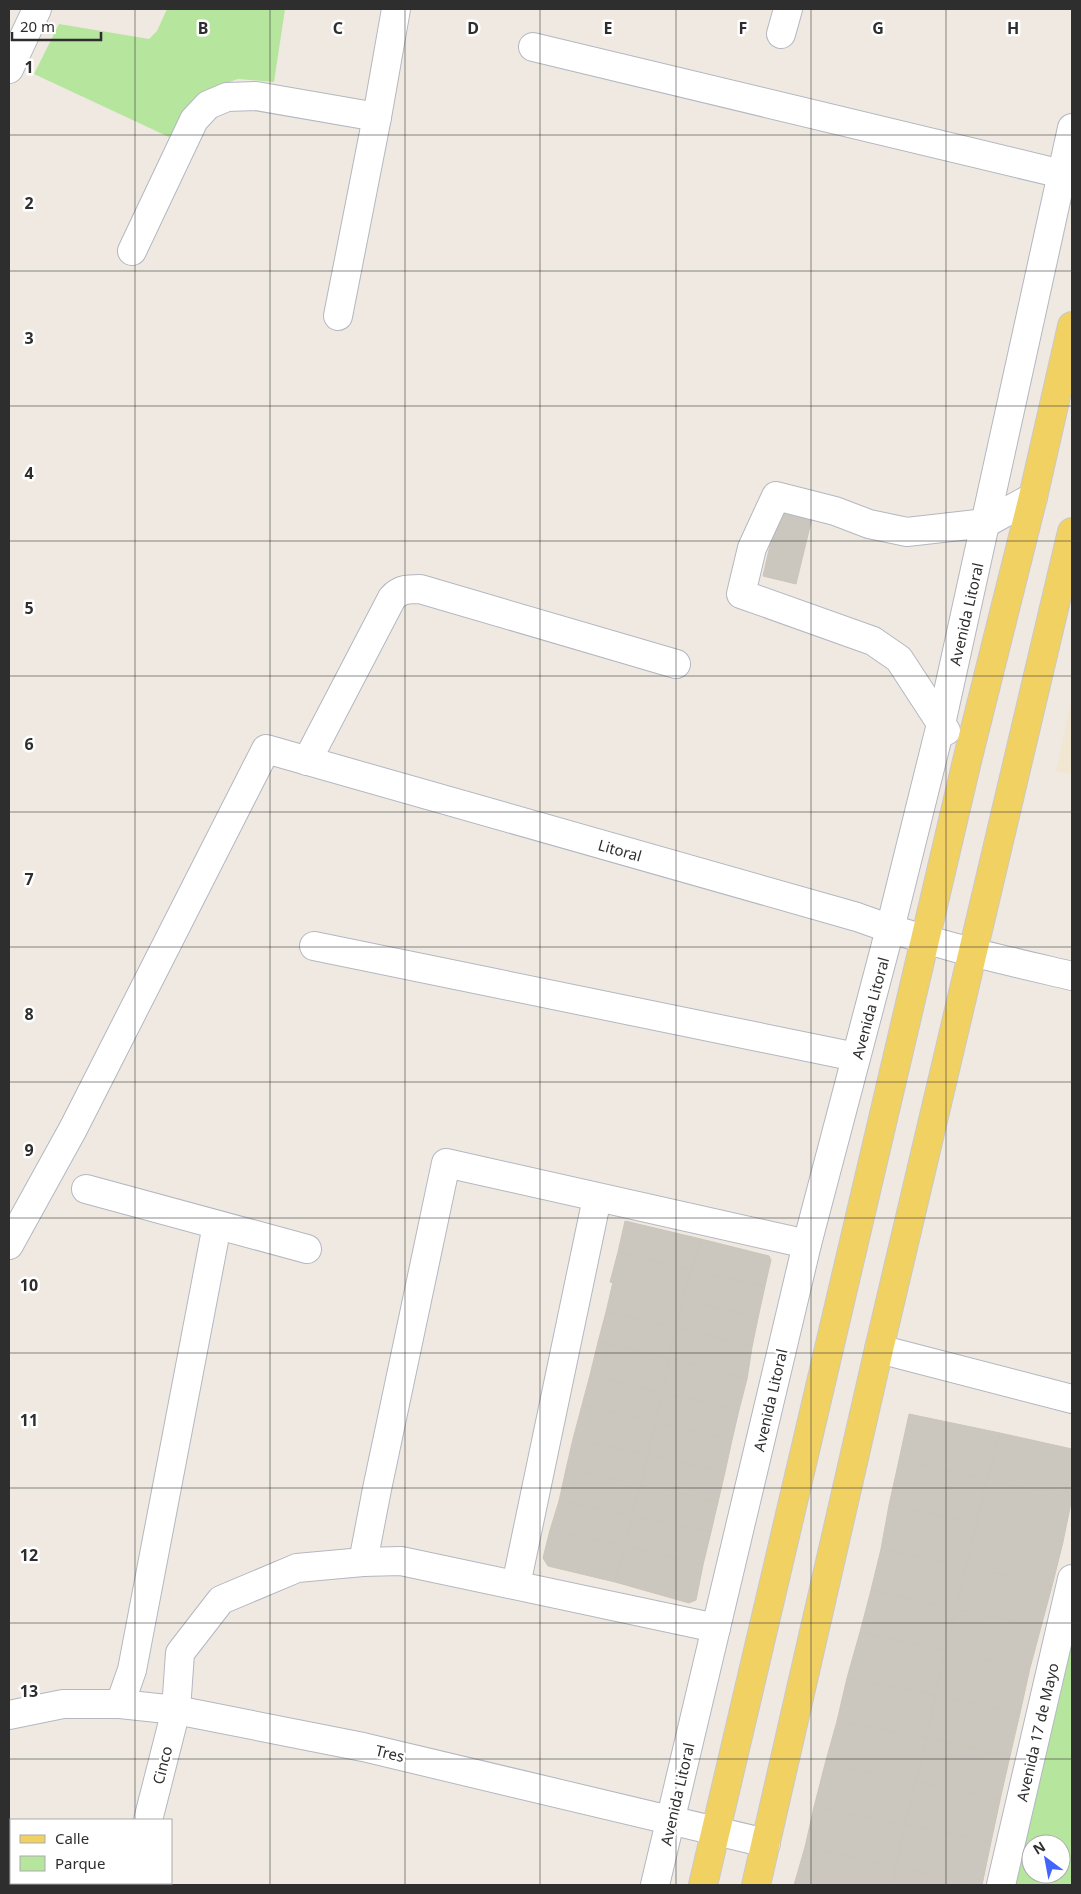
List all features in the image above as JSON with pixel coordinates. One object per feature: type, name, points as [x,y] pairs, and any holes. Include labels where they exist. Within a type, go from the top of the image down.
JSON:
[{"type":"main road","points":[[704,1885],[967,760],[1033,497],[1072,326]]},
{"type":"main road","points":[[756,1885],[879,1349],[1072,532]]},
{"type":"street","points":[[9,69],[37,9]]},
{"type":"street","points":[[338,316],[396,9]]},
{"type":"street","points":[[533,48],[1062,174]]},
{"type":"street","points":[[132,251],[194,120],[208,105],[227,97],[256,96],[377,117]]},
{"type":"street","name":"Avenida Litoral","points":[[655,1885],[807,1244],[890,929],[941,724],[1072,128]]},
{"type":"street","points":[[967,760],[941,724],[929,702],[900,659],[873,642],[741,594],[752,548],[776,496],[835,511],[869,524],[907,532],[986,523],[1033,497]]},
{"type":"street","points":[[307,761],[392,598],[397,592],[406,589],[420,589],[676,664]]},
{"type":"street","name":"Litoral","points":[[9,1245],[73,1129],[266,749],[857,917],[890,929],[973,953],[1072,976]]},
{"type":"street","points":[[314,946],[856,1057]]},
{"type":"street","points":[[363,1562],[446,1163],[807,1244]]},
{"type":"street","points":[[86,1189],[307,1249]]},
{"type":"street","points":[[516,1585],[597,1198]]},
{"type":"street","points":[[120,1704],[132,1670],[217,1225]]},
{"type":"street","points":[[879,1349],[1072,1399]]},
{"type":"street","name":"Cinco","points":[[148,1819],[176,1710],[180,1653],[221,1600],[296,1568],[363,1562],[401,1561],[716,1628]]},
{"type":"street","name":"Avenida 17 de Mayo","points":[[1001,1885],[1072,1579]]},
{"type":"street","name":"Tres","points":[[9,1715],[63,1704],[120,1704],[176,1710],[363,1747],[766,1843]]},
{"type":"shaded area","points":[[1072,699],[1072,775],[1056,771]]},
{"type":"green space","points":[[167,9],[285,9],[274,82],[238,79],[212,88],[189,105],[169,137],[34,74],[59,24],[149,39],[157,31]]},
{"type":"green space","points":[[1072,1624],[1072,1885],[1011,1885],[1021,1842],[1021,1884],[1071,1884],[1071,1834],[1023,1834]]},
{"type":"building","points":[[779,506],[813,514],[796,584],[763,576]]},
{"type":"building","points":[[625,1221],[701,1239],[691,1270],[618,1252]]},
{"type":"building","points":[[701,1239],[769,1256],[771,1260],[765,1286],[691,1270]]},
{"type":"building","points":[[618,1252],[691,1270],[683,1299],[610,1282]]},
{"type":"building","points":[[691,1270],[765,1286],[758,1318],[683,1299]]},
{"type":"building","points":[[613,1282],[683,1299],[676,1327],[606,1312]]},
{"type":"building","points":[[683,1299],[758,1318],[752,1347],[676,1327]]},
{"type":"building","points":[[606,1312],[676,1327],[669,1358],[598,1342]]},
{"type":"building","points":[[676,1327],[752,1347],[747,1379],[669,1358]]},
{"type":"building","points":[[598,1342],[669,1358],[662,1393],[590,1375]]},
{"type":"building","points":[[669,1358],[747,1379],[739,1410],[662,1393]]},
{"type":"building","points":[[590,1375],[662,1393],[655,1422],[582,1405]]},
{"type":"building","points":[[662,1393],[739,1410],[732,1440],[655,1422]]},
{"type":"building","points":[[582,1405],[655,1422],[648,1455],[573,1439]]},
{"type":"building","points":[[909,1414],[1000,1433],[987,1479],[899,1460]]},
{"type":"building","points":[[655,1422],[732,1440],[725,1472],[648,1455]]},
{"type":"building","points":[[1000,1433],[1072,1449],[1072,1498],[987,1479]]},
{"type":"building","points":[[573,1439],[648,1455],[641,1485],[566,1469]]},
{"type":"building","points":[[648,1455],[725,1472],[718,1502],[641,1485]]},
{"type":"building","points":[[899,1460],[987,1479],[977,1523],[889,1505]]},
{"type":"building","points":[[566,1469],[641,1485],[632,1516],[559,1501]]},
{"type":"building","points":[[987,1479],[1072,1498],[1063,1542],[977,1523]]},
{"type":"building","points":[[641,1485],[718,1502],[711,1532],[632,1516]]},
{"type":"building","points":[[559,1501],[632,1516],[625,1546],[550,1530]]},
{"type":"building","points":[[889,1505],[977,1523],[966,1567],[881,1549]]},
{"type":"building","points":[[632,1516],[711,1532],[703,1565],[625,1546]]},
{"type":"building","points":[[977,1523],[1063,1542],[1052,1586],[966,1567]]},
{"type":"building","points":[[550,1530],[625,1546],[615,1582],[548,1566],[543,1558]]},
{"type":"building","points":[[625,1546],[703,1565],[696,1600],[689,1603],[615,1582]]},
{"type":"building","points":[[881,1549],[966,1567],[956,1609],[871,1590]]},
{"type":"building","points":[[966,1567],[1052,1586],[1041,1627],[956,1609]]},
{"type":"building","points":[[871,1590],[956,1609],[946,1651],[860,1632]]},
{"type":"building","points":[[956,1609],[1041,1627],[1030,1668],[946,1651]]},
{"type":"building","points":[[860,1632],[946,1651],[935,1695],[847,1678]]},
{"type":"building","points":[[946,1651],[1030,1668],[1020,1713],[935,1695]]},
{"type":"building","points":[[847,1678],[935,1695],[927,1738],[837,1721]]},
{"type":"building","points":[[935,1695],[1020,1713],[1010,1756],[927,1738]]},
{"type":"building","points":[[837,1721],[927,1738],[916,1781],[825,1764]]},
{"type":"building","points":[[927,1738],[1010,1756],[1000,1800],[916,1781]]},
{"type":"building","points":[[825,1764],[916,1781],[905,1825],[814,1807]]},
{"type":"building","points":[[916,1781],[1000,1800],[991,1842],[905,1825]]},
{"type":"building","points":[[814,1807],[905,1825],[896,1867],[805,1847]]},
{"type":"building","points":[[905,1825],[991,1842],[982,1885],[896,1867]]},
{"type":"building","points":[[805,1847],[896,1867],[892,1885],[794,1885]]},
{"type":"building","points":[[896,1867],[941,1877],[981,1885],[892,1885]]}]
